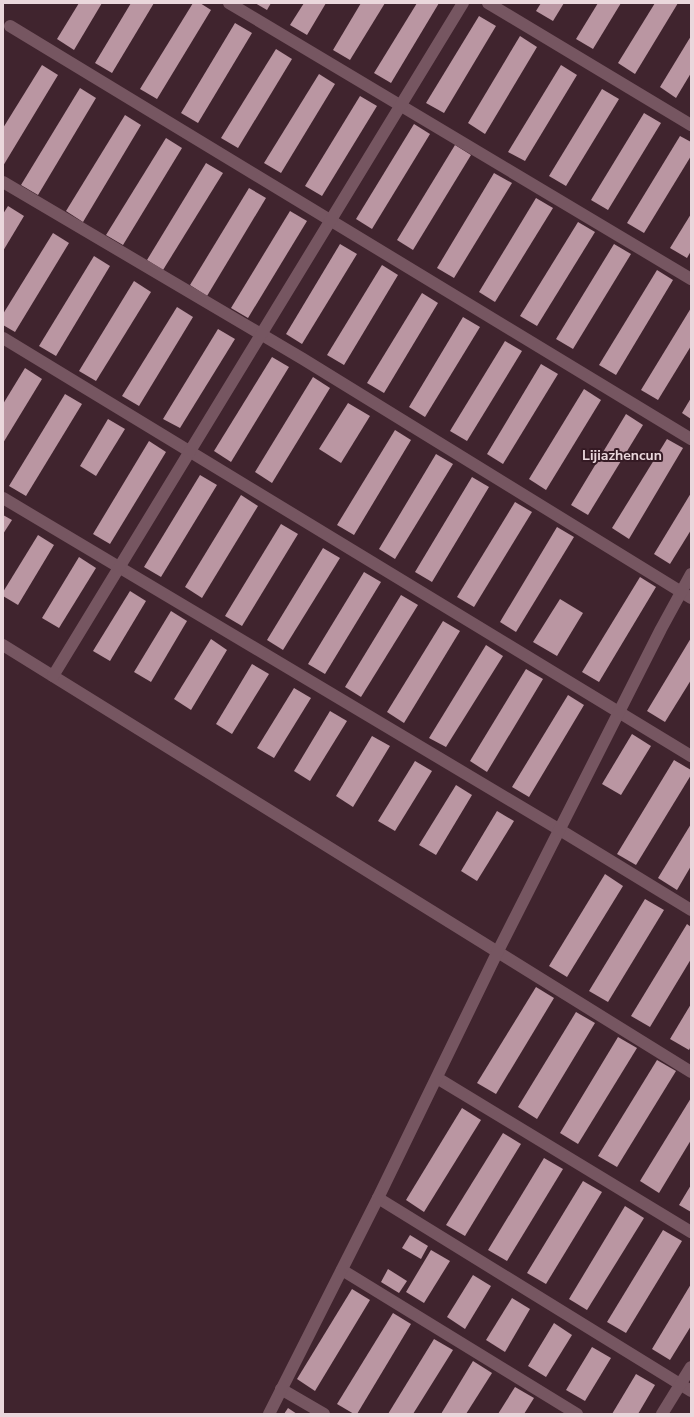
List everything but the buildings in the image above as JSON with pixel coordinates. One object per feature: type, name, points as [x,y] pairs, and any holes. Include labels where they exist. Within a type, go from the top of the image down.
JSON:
[{"type":"street","points":[[229,3],[691,279]]},
{"type":"street","points":[[53,676],[463,3]]},
{"type":"street","points":[[488,3],[691,125]]},
{"type":"street","points":[[10,26],[691,438]]},
{"type":"street","points":[[3,182],[261,335],[686,595]]},
{"type":"street","points":[[3,338],[619,714],[691,756]]},
{"type":"street","points":[[3,498],[560,830],[691,910]]},
{"type":"street","points":[[269,1414],[378,1198],[497,953],[619,714],[686,595],[691,574]]},
{"type":"street","points":[[3,645],[691,1072]]},
{"type":"street","points":[[437,1078],[691,1232]]},
{"type":"street","points":[[378,1198],[691,1392]]},
{"type":"street","points":[[342,1270],[577,1414]]},
{"type":"street","points":[[662,1414],[691,1367]]},
{"type":"street","points":[[282,1389],[324,1414]]},
{"type":"district","name":"Lijiazhencun","points":[[622,455]]}]
